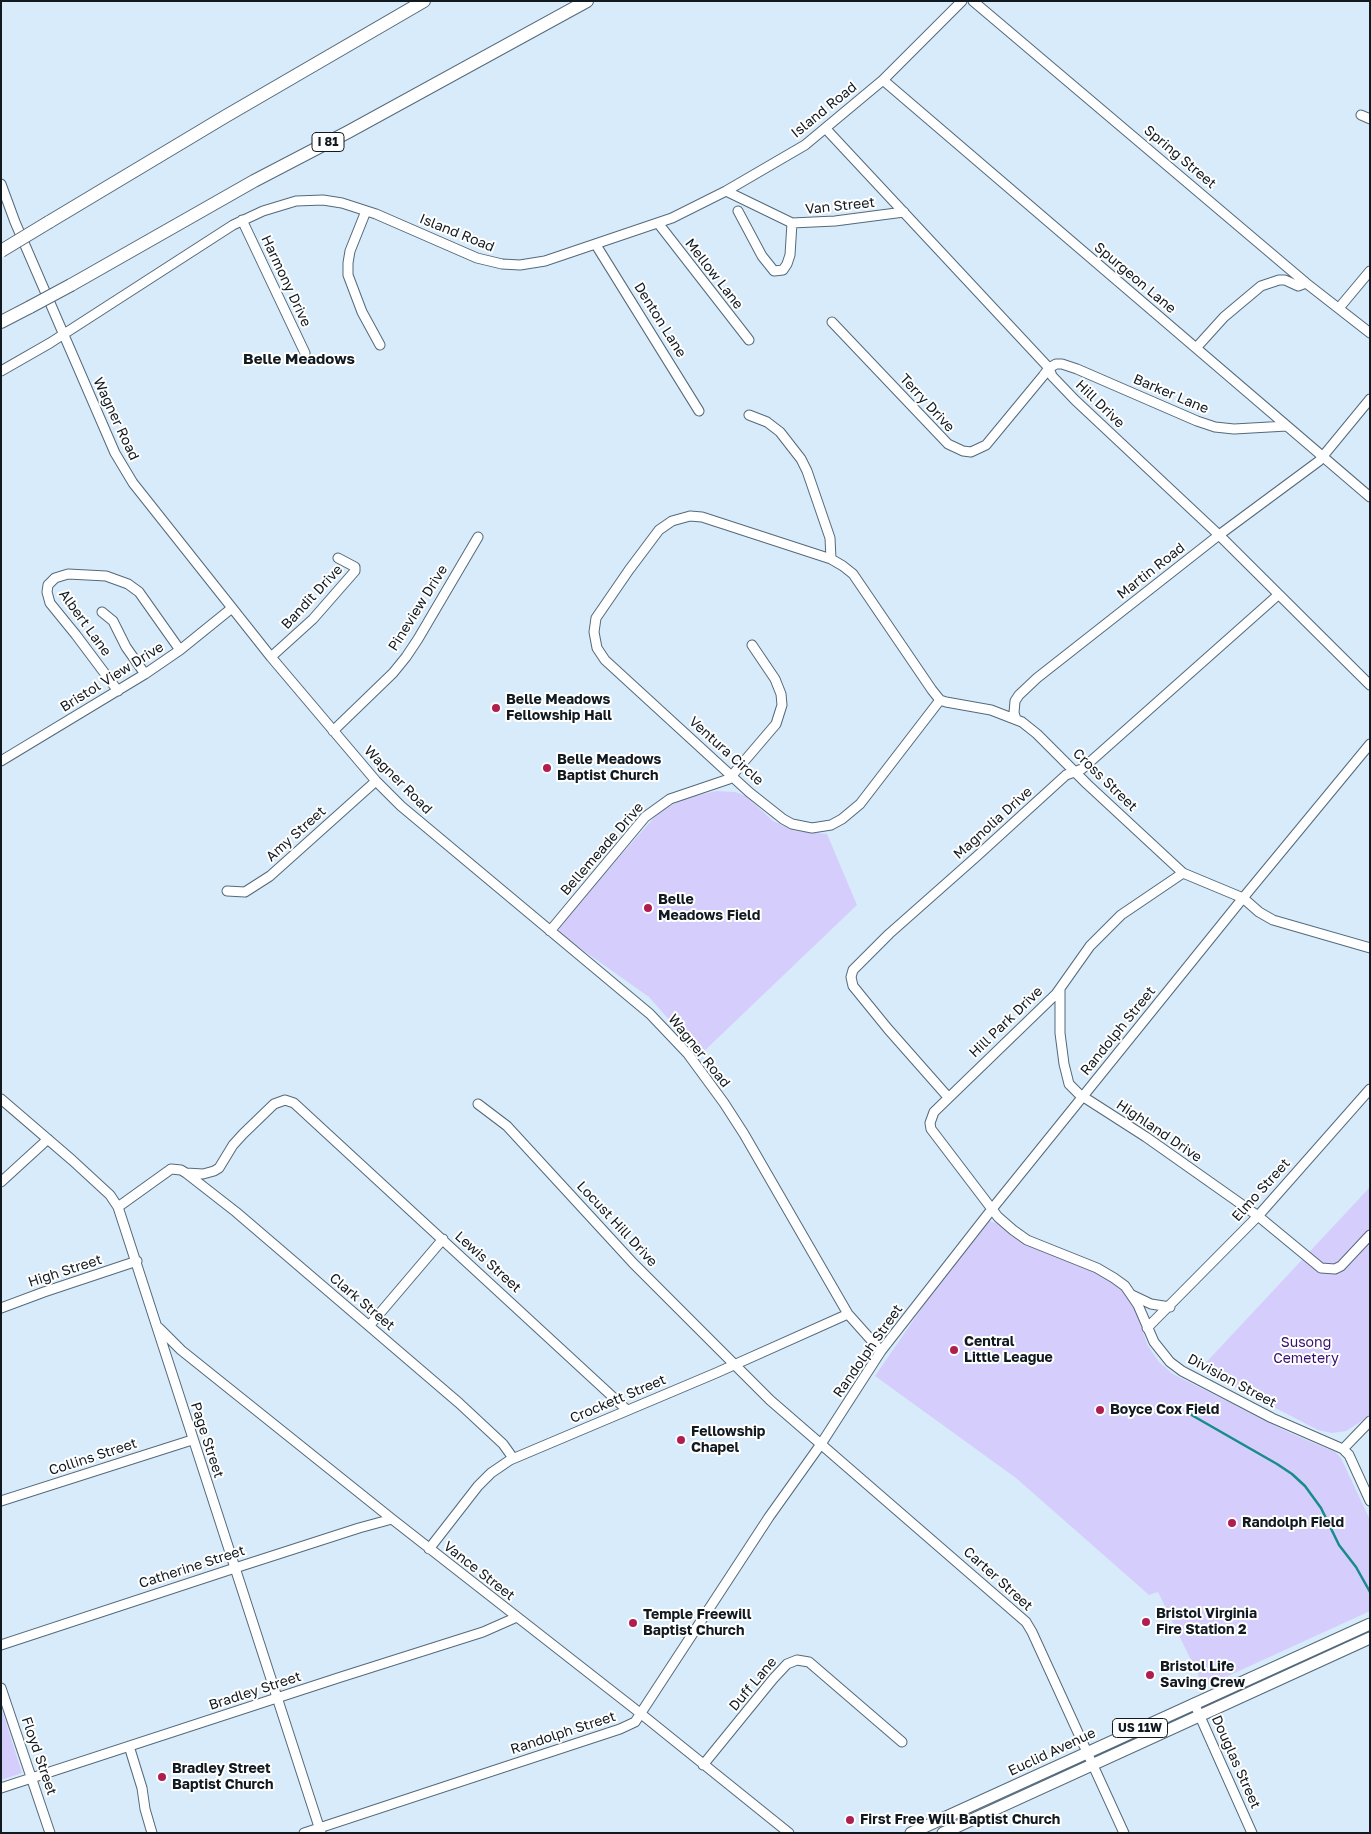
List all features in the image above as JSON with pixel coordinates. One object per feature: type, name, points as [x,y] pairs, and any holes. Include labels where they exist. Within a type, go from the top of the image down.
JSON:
[{"type":"highway","points":[[1,251],[226,116],[424,1]]},
{"type":"highway","name":"I 81","points":[[1,322],[71,285],[254,180],[348,132],[587,1]]},
{"type":"main road","name":"Euclid Avenue","points":[[911,1833],[1370,1624]]},
{"type":"main road","name":"Euclid Avenue","points":[[943,1833],[1370,1638]]},
{"type":"street","name":"Island Road","points":[[1,371],[63,334],[242,220],[281,205],[309,200],[337,202],[366,211],[477,258],[502,264],[536,263],[658,224],[676,217],[726,191],[805,145],[883,80],[962,1]]},
{"type":"street","name":"Spring Street","points":[[973,1],[1306,283],[1370,333]]},
{"type":"street","name":"Spurgeon Lane","points":[[883,80],[1370,497]]},
{"type":"street","name":"Hill Drive","points":[[826,129],[1049,368],[1052,376],[1075,400],[1218,535],[1370,685]]},
{"type":"street","name":"Wagner Road","points":[[1,184],[15,222],[63,334],[121,465],[133,483],[271,657],[376,781],[401,806],[650,1014],[688,1054],[744,1134],[848,1314],[881,1351]]},
{"type":"street","name":"Van Street","points":[[726,191],[792,223],[835,221],[904,212]]},
{"type":"street","points":[[366,211],[350,251],[348,275],[362,312],[380,345]]},
{"type":"street","points":[[738,211],[771,269],[778,272],[783,270],[790,255],[792,223]]},
{"type":"street","name":"Harmony Drive","points":[[242,220],[305,353]]},
{"type":"street","name":"Mellow Lane","points":[[658,224],[749,340]]},
{"type":"street","name":"Denton Lane","points":[[596,245],[698,410]]},
{"type":"street","points":[[1339,308],[1370,271]]},
{"type":"street","points":[[1196,348],[1224,317],[1261,286],[1279,280],[1285,280],[1298,286],[1306,283]]},
{"type":"street","name":"Terry Drive","points":[[832,322],[948,444],[963,452],[977,450],[986,445],[1049,368]]},
{"type":"street","name":"Barker Lane","points":[[1049,368],[1056,364],[1069,366],[1215,427],[1234,429],[1288,426]]},
{"type":"street","name":"Martin Road","points":[[1016,719],[1014,713],[1015,701],[1018,695],[1218,535],[1319,461],[1370,399]]},
{"type":"street","points":[[749,415],[767,422],[780,432],[801,459],[830,538],[832,547],[831,559]]},
{"type":"street","name":"Ventura Circle","points":[[702,517],[831,559],[853,574],[940,700],[860,804],[842,819],[831,825],[812,828],[792,824],[750,792],[605,660],[597,648],[595,639],[596,618],[656,532],[667,524],[681,518],[702,517]]},
{"type":"street","name":"Pineview Drive","points":[[333,731],[393,673],[406,657],[478,537]]},
{"type":"street","name":"Bandit Drive","points":[[271,657],[314,619],[355,571],[355,567],[338,558]]},
{"type":"street","name":"Albert Lane","points":[[118,691],[50,602],[47,592],[48,585],[55,578],[68,574],[106,576],[128,584],[139,592],[180,650]]},
{"type":"street","name":"Magnolia Drive","points":[[948,1096],[927,1074],[853,986],[851,977],[853,970],[889,934],[1066,775],[1082,769],[1278,595]]},
{"type":"street","name":"Bristol View Drive","points":[[1,761],[145,674],[180,650],[232,608]]},
{"type":"street","points":[[102,612],[113,621],[126,647],[145,674]]},
{"type":"street","name":"Bellemeade Drive","points":[[550,931],[653,810],[670,799],[724,782],[776,724],[782,705],[779,686],[752,646]]},
{"type":"street","name":"Cross Street","points":[[940,700],[991,710],[1016,719],[1037,734],[1075,772],[1184,873],[1243,898],[1259,912],[1274,920],[1370,948]]},
{"type":"street","name":"Randolph Street","points":[[304,1833],[320,1830],[620,1729],[635,1722],[769,1517],[821,1444],[881,1351],[992,1209],[1370,744]]},
{"type":"street","name":"Amy Street","points":[[227,891],[245,892],[270,876],[376,781]]},
{"type":"street","name":"Hill Park Drive","points":[[992,1209],[931,1129],[930,1123],[934,1112],[948,1096],[1060,989],[1090,946],[1121,915],[1184,873]]},
{"type":"street","name":"Highland Drive","points":[[1060,989],[1060,1033],[1064,1064],[1069,1084],[1083,1097],[1146,1137],[1258,1216],[1321,1268],[1335,1268],[1343,1264],[1370,1234]]},
{"type":"street","name":"Elmo Street","points":[[1147,1328],[1170,1307],[1258,1216],[1370,1089]]},
{"type":"street","name":"Page Street","points":[[1,1099],[110,1195],[118,1207],[320,1830]]},
{"type":"street","name":"Lewis Street","points":[[118,1207],[166,1172],[177,1169],[186,1173],[203,1174],[214,1171],[219,1168],[233,1145],[274,1104],[280,1101],[294,1103],[628,1410]]},
{"type":"street","name":"Locust Hill Drive","points":[[478,1104],[506,1126],[633,1263],[770,1400],[821,1444]]},
{"type":"street","points":[[1,1182],[48,1139]]},
{"type":"street","name":"Clark Street","points":[[186,1173],[236,1212],[369,1326],[503,1444],[513,1458]]},
{"type":"street","name":"Division Street","points":[[992,1209],[1003,1222],[1027,1240],[1097,1268],[1114,1278],[1132,1295],[1147,1328],[1161,1352],[1182,1371],[1272,1418],[1343,1449]]},
{"type":"street","points":[[369,1326],[443,1240]]},
{"type":"street","name":"High Street","points":[[1,1308],[137,1261]]},
{"type":"street","points":[[1132,1295],[1151,1304],[1170,1307]]},
{"type":"street","name":"Crockett Street","points":[[429,1549],[478,1486],[491,1473],[513,1458],[848,1314]]},
{"type":"street","name":"Vance Street","points":[[157,1326],[181,1350],[392,1520],[640,1713],[788,1833]]},
{"type":"street","points":[[1370,1422],[1343,1449],[1349,1455],[1370,1501]]},
{"type":"street","name":"Collins Street","points":[[1,1501],[192,1440]]},
{"type":"street","name":"Carter Street","points":[[821,1444],[1026,1622],[1124,1833]]},
{"type":"street","name":"Catherine Street","points":[[1,1645],[359,1528],[392,1520]]},
{"type":"street","name":"Bradley Street","points":[[1,1788],[483,1632],[517,1617]]},
{"type":"street","name":"Duff Lane","points":[[703,1765],[773,1679],[787,1664],[797,1660],[809,1662],[902,1742]]},
{"type":"street","name":"Floyd Street","points":[[1,1688],[50,1833]]},
{"type":"street","name":"Douglas Street","points":[[1194,1703],[1252,1833]]},
{"type":"street","points":[[129,1746],[142,1788],[145,1809],[152,1833]]},
{"type":"green space","points":[[716,791],[735,792],[746,796],[773,821],[795,831],[827,834],[857,905],[700,1055],[649,997],[560,934],[559,927],[570,912],[660,811],[683,799]]},
{"type":"green space","name":"Susong Cemetery","points":[[1370,1187],[1370,1414],[1346,1431],[1332,1433],[1318,1430],[1200,1369]]},
{"type":"green space","points":[[989,1221],[999,1224],[1034,1248],[1096,1271],[1107,1277],[1122,1290],[1133,1304],[1148,1346],[1159,1362],[1173,1374],[1290,1433],[1335,1452],[1341,1458],[1370,1520],[1370,1611],[1204,1687],[1158,1592],[1149,1595],[1016,1478],[875,1376],[939,1283]]},
{"type":"green space","points":[[1,1711],[22,1773],[1,1780]]},
{"type":"waterway","points":[[1188,1413],[1277,1464],[1305,1486],[1321,1508],[1339,1545],[1356,1567],[1370,1592]]},
{"type":"place","name":"Belle Meadows Fellowship Hall","points":[[496,708]]},
{"type":"place","name":"Belle Meadows Baptist Church","points":[[547,768]]},
{"type":"place","name":"Belle Meadows Field","points":[[648,908]]},
{"type":"place","name":"Central Little League","points":[[954,1350]]},
{"type":"place","name":"Boyce Cox Field","points":[[1100,1410]]},
{"type":"place","name":"Fellowship Chapel","points":[[681,1440]]},
{"type":"place","name":"Randolph Field","points":[[1232,1523]]},
{"type":"place","name":"Bristol Virginia Fire Station 2","points":[[1146,1622]]},
{"type":"place","name":"Temple Freewill Baptist Church","points":[[633,1623]]},
{"type":"place","name":"Bristol Life Saving Crew","points":[[1150,1675]]},
{"type":"place","name":"Bradley Street Baptist Church","points":[[162,1777]]},
{"type":"place","name":"First Free Will Baptist Church","points":[[850,1820]]},
{"type":"district","name":"Belle Meadows","points":[[299,359]]}]
